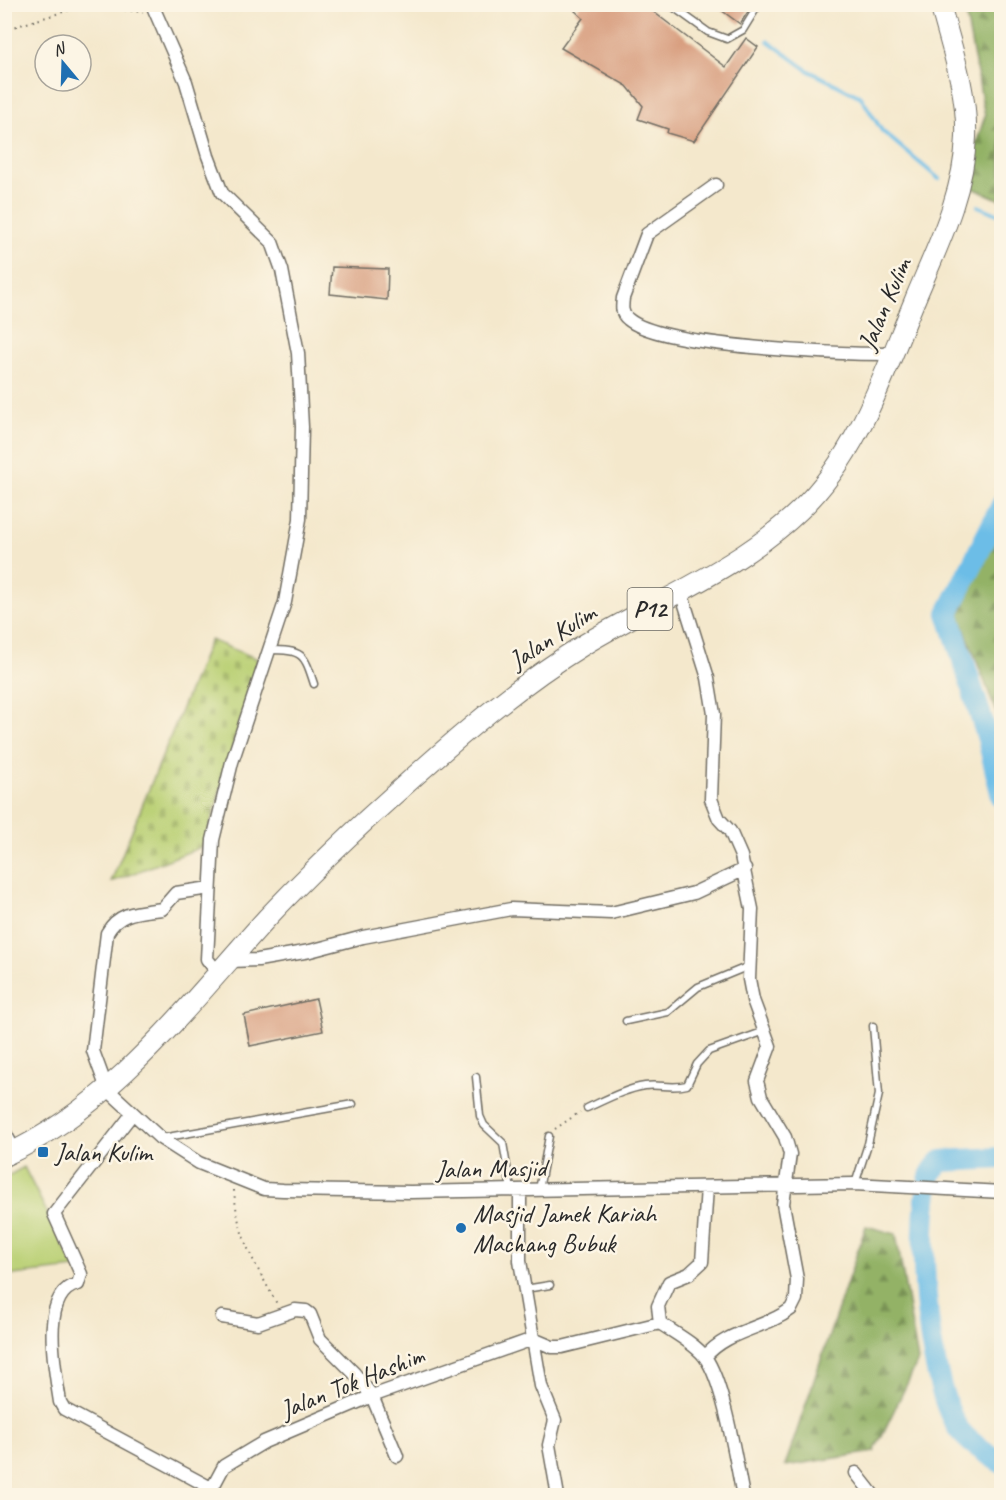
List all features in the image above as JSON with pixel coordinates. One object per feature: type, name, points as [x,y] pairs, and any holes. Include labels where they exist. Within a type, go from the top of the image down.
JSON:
[{"type":"main road","name":"Jalan Kulim","points":[[11,1153],[58,1126],[107,1089],[159,1038],[297,888],[340,845],[527,681],[588,642],[742,556],[802,509],[842,459],[893,354],[949,220],[960,179],[966,122],[955,63],[940,4]]},
{"type":"street","points":[[154,9],[186,82],[208,156],[222,193],[272,242],[282,270],[298,353],[302,427],[300,519],[285,602],[232,762],[213,840],[207,959],[224,967],[310,951],[363,937],[511,909],[610,913],[694,893],[745,869]]},
{"type":"street","points":[[716,185],[647,234],[623,298],[622,308],[626,318],[635,324],[673,335],[805,353],[893,354]]},
{"type":"street","points":[[681,592],[708,678],[714,714],[711,799],[719,819],[730,831],[745,869],[752,909],[749,966],[753,1000],[770,1046],[757,1082],[761,1097],[785,1137],[790,1154],[788,1186],[783,1194],[783,1204],[797,1279],[796,1299],[791,1309],[719,1344],[705,1357]]},
{"type":"street","points":[[107,1089],[93,1052],[107,933],[112,924],[137,910],[162,909],[176,893],[210,888]]},
{"type":"street","name":"Jalan Masjid","points":[[107,1089],[160,1138],[199,1163],[234,1179],[264,1189],[538,1190],[855,1184],[1002,1192]]},
{"type":"street","points":[[133,1113],[54,1214],[81,1274],[78,1284],[69,1286],[63,1292],[52,1323],[50,1337],[60,1402],[64,1410],[210,1492]]},
{"type":"street","points":[[707,1187],[702,1262],[689,1274],[673,1278],[664,1288],[658,1306],[660,1323],[705,1357],[715,1381],[731,1436],[743,1496]]},
{"type":"street","points":[[516,1190],[520,1261],[533,1339],[541,1386],[555,1420],[549,1445],[558,1496]]},
{"type":"street","points":[[222,1317],[258,1323],[295,1310],[310,1314],[320,1339],[354,1373],[372,1396],[397,1456]]},
{"type":"street","points":[[533,1339],[552,1347],[562,1347],[660,1323]]},
{"type":"street","name":"Jalan Tok Hashim","points":[[210,1492],[224,1466],[245,1453],[372,1396],[533,1339]]},
{"type":"street","points":[[856,1473],[874,1496]]},
{"type":"lane","points":[[669,4],[708,32],[727,39],[743,30],[759,4]]},
{"type":"lane","points":[[268,650],[301,654],[306,658],[314,684]]},
{"type":"lane","points":[[626,1021],[668,1012],[698,987],[749,966]]},
{"type":"lane","points":[[855,1184],[868,1144],[879,1094],[873,1026]]},
{"type":"lane","points":[[587,1108],[641,1087],[662,1084],[674,1088],[687,1085],[697,1064],[709,1051],[766,1031]]},
{"type":"lane","points":[[476,1077],[480,1116],[484,1125],[503,1143],[516,1190]]},
{"type":"lane","points":[[160,1138],[353,1104]]},
{"type":"lane","points":[[4,1125],[11,1153]]},
{"type":"lane","points":[[538,1190],[549,1136]]},
{"type":"lane","points":[[525,1289],[550,1286]]},
{"type":"path","points":[[4,30],[88,4]]},
{"type":"path","points":[[102,4],[140,12],[154,9]]},
{"type":"path","points":[[549,1136],[559,1124],[587,1108]]},
{"type":"path","points":[[234,1179],[236,1218],[242,1239],[283,1314]]},
{"type":"green space","points":[[964,5],[1001,5],[1001,200],[963,184],[985,116]]},
{"type":"green space","points":[[1001,526],[1001,724],[959,615]]},
{"type":"green space","points":[[210,640],[258,659],[204,846],[111,882]]},
{"type":"green space","points":[[24,1167],[75,1268],[5,1276],[4,1178]]},
{"type":"green space","points":[[866,1226],[896,1234],[918,1361],[874,1452],[785,1466]]},
{"type":"building","points":[[580,4],[643,4],[726,67],[746,38],[758,47],[694,141],[667,133],[668,129],[638,119],[643,106],[627,86],[561,48],[583,18],[575,11]]},
{"type":"building","points":[[713,4],[753,4],[740,24]]},
{"type":"building","points":[[332,267],[388,269],[387,300],[330,294]]},
{"type":"building","points":[[316,999],[323,1031],[250,1046],[244,1015]]},
{"type":"waterway","points":[[768,41],[809,71],[861,97],[882,131],[939,179]]},
{"type":"waterway","points":[[978,206],[1002,216]]},
{"type":"waterway","points":[[1002,505],[948,613],[988,739],[1002,797]]},
{"type":"waterway","points":[[1002,1158],[941,1161],[930,1176],[924,1232],[926,1303],[937,1373],[946,1402],[956,1425],[965,1437],[1002,1463]]},
{"type":"place","name":"Jalan Kulim","points":[[43,1152]]},
{"type":"place","name":"Masjid Jamek Kariah Machang Bubuk","points":[[461,1228]]}]
